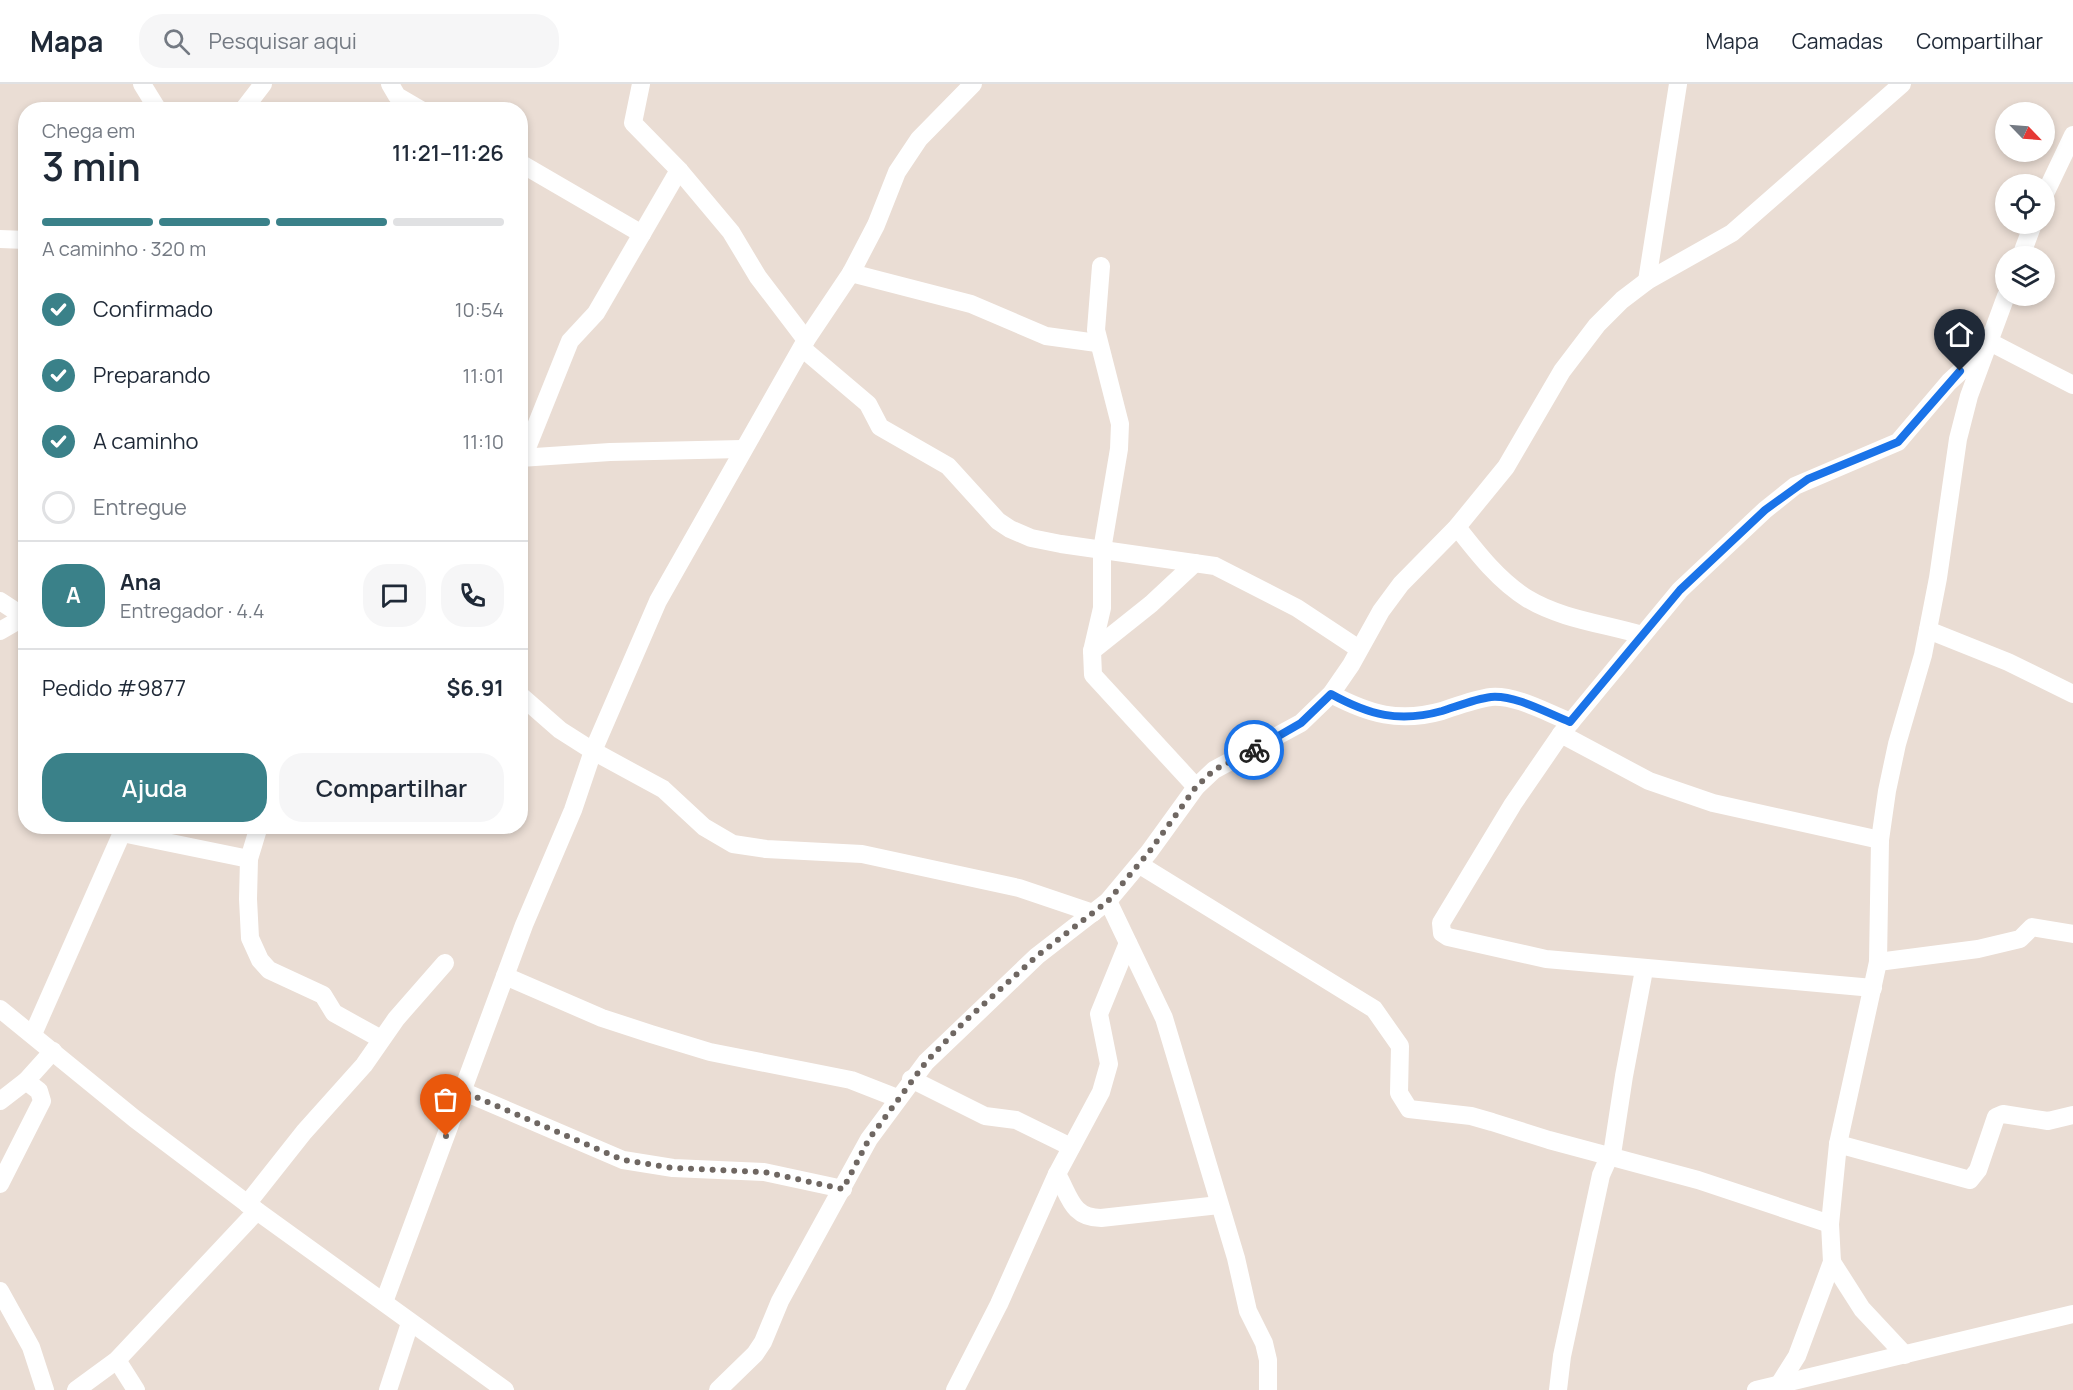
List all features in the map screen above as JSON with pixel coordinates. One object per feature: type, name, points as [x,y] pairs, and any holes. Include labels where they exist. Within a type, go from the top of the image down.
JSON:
[{"type":"street","points":[[142,84],[153,102]]},
{"type":"street","points":[[249,102],[263,84]]},
{"type":"street","points":[[390,84],[397,96],[407,102]]},
{"type":"street","points":[[641,84],[633,123],[679,170],[731,232],[758,277],[804,344],[868,404],[880,427],[958,475],[998,521],[1031,538],[1215,566],[1297,608],[1359,649]]},
{"type":"street","points":[[384,1302],[505,976],[573,810],[593,751],[658,601],[742,449],[804,344],[851,273],[876,225],[897,172],[919,140],[973,84]]},
{"type":"street","points":[[1647,281],[1678,84]]},
{"type":"street","points":[[718,1390],[755,1354],[763,1342],[780,1301],[869,1139],[911,1079],[964,1022],[1008,982],[1060,936],[1108,901],[1140,865],[1196,787],[1214,770],[1301,723],[1331,694],[1381,611],[1401,584],[1457,527],[1506,467],[1562,371],[1597,325],[1622,300],[1647,281],[1732,233],[1902,84]]},
{"type":"street","points":[[2054,174],[2073,135]]},
{"type":"street","points":[[528,168],[642,234]]},
{"type":"street","points":[[528,443],[570,341],[596,313],[679,170]]},
{"type":"street","points":[[0,239],[18,240]]},
{"type":"street","points":[[1101,266],[1096,323],[1097,343],[1120,424],[1119,450],[1102,550],[1102,608],[1092,651],[1093,675],[1196,787]]},
{"type":"street","points":[[851,273],[971,304],[1046,336],[1097,343]]},
{"type":"street","points":[[1780,1383],[1797,1356],[1832,1262],[1830,1224],[1838,1144],[1878,962],[1880,840],[1897,744],[1928,630],[1958,439],[1968,396],[2002,306]]},
{"type":"street","points":[[1986,345],[2073,385]]},
{"type":"street","points":[[1873,988],[1644,970],[1546,959],[1448,937],[1442,933],[1440,928],[1513,804],[1566,728],[1680,590],[1765,510],[1808,479],[1898,442],[1949,382],[1986,345]]},
{"type":"street","points":[[528,458],[610,452],[742,449]]},
{"type":"street","points":[[1457,527],[1483,561],[1529,600],[1563,614],[1642,635]]},
{"type":"street","points":[[1092,651],[1151,604],[1195,562]]},
{"type":"street","points":[[0,601],[18,613]]},
{"type":"street","points":[[0,631],[18,621]]},
{"type":"street","points":[[1928,630],[2008,662],[2073,694]]},
{"type":"street","points":[[1331,694],[1378,715],[1395,717],[1435,713],[1492,697],[1513,700],[1566,728],[1649,781],[1713,803],[1880,840]]},
{"type":"street","points":[[528,702],[560,730],[593,751],[663,789],[704,827],[734,844],[766,849],[862,854],[1019,888],[1093,913]]},
{"type":"street","points":[[33,1034],[121,834]]},
{"type":"street","points":[[140,834],[249,859]]},
{"type":"street","points":[[257,834],[249,859],[250,938],[260,960],[269,970],[322,995],[334,1013],[381,1039]]},
{"type":"street","points":[[1140,865],[1374,1009],[1400,1046],[1399,1093],[1409,1109],[1471,1116],[1698,1180],[1830,1224]]},
{"type":"street","points":[[1108,901],[1164,1018],[1183,1075],[1236,1258],[1248,1311],[1264,1343],[1268,1360],[1268,1390]]},
{"type":"street","points":[[1878,962],[1978,948],[2020,939],[2032,927],[2073,934]]},
{"type":"street","points":[[955,1390],[999,1304],[1057,1174],[1101,1092],[1109,1070],[1099,1014],[1128,943]]},
{"type":"street","points":[[76,1390],[117,1360],[252,1207],[304,1132],[364,1065],[381,1039],[445,963]]},
{"type":"street","points":[[1558,1390],[1562,1356],[1601,1175],[1610,1156],[1644,970]]},
{"type":"street","points":[[505,976],[603,1018],[651,1034],[710,1052],[851,1080],[897,1098]]},
{"type":"street","points":[[0,1009],[135,1119],[504,1390]]},
{"type":"street","points":[[3,1098],[26,1081],[53,1051]]},
{"type":"street","points":[[911,1079],[985,1116],[1016,1120],[1071,1147]]},
{"type":"street","points":[[0,1184],[42,1101],[39,1091],[26,1081]]},
{"type":"street","points":[[462,1091],[623,1160],[673,1168],[764,1172],[843,1189]]},
{"type":"street","points":[[1838,1144],[1970,1180],[1978,1170],[1996,1117],[2003,1114],[2048,1121],[2073,1114]]},
{"type":"street","points":[[1057,1174],[1077,1212],[1084,1217],[1101,1218],[1219,1205]]},
{"type":"street","points":[[1832,1262],[1862,1309],[1905,1355]]},
{"type":"street","points":[[0,1291],[31,1347],[45,1390]]},
{"type":"street","points":[[1756,1390],[2073,1314]]},
{"type":"street","points":[[388,1390],[410,1323]]},
{"type":"street","points":[[117,1360],[135,1390]]},
{"type":"way so far","points":[[446,1136],[462,1091],[623,1160],[673,1168],[764,1172],[797,1177],[843,1189],[869,1139],[911,1079],[926,1062],[964,1022],[1037,956],[1108,901],[1140,865],[1196,787],[1214,770],[1254,750]]},
{"type":"route","points":[[1254,750],[1301,723],[1331,694],[1378,715],[1395,717],[1435,713],[1492,697],[1513,700],[1570,722],[1680,590],[1765,510],[1795,486],[1808,479],[1886,449],[1898,442],[1960,371]]}]
